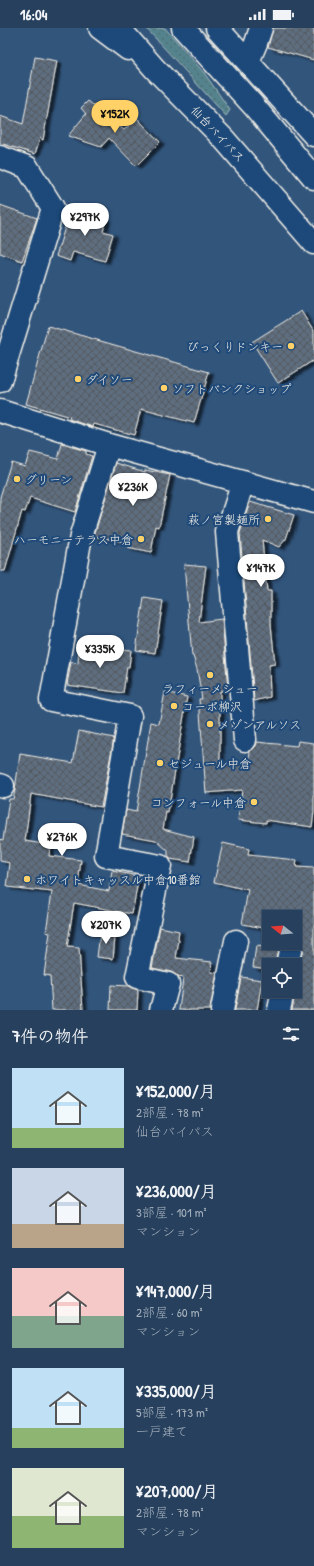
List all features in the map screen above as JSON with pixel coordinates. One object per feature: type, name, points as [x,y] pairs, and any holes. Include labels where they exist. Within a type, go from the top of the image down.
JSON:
[{"type":"main road","points":[[100,28],[155,68]]},
{"type":"main road","name":"仙台バイパス","points":[[120,28],[155,68],[223,138],[314,243]]},
{"type":"main road","points":[[183,28],[253,105],[314,178]]},
{"type":"main road","points":[[217,28],[314,135]]},
{"type":"main road","points":[[248,62],[261,28]]},
{"type":"main road","points":[[0,157],[27,167],[53,208],[0,381]]},
{"type":"main road","points":[[0,411],[109,446],[314,502]]},
{"type":"main road","points":[[109,446],[81,536],[51,700],[130,716],[106,856],[160,866],[137,976],[168,984],[161,1010]]},
{"type":"main road","points":[[243,482],[227,532],[245,740]]},
{"type":"main road","points":[[222,1010],[236,941]]},
{"type":"main road","points":[[279,1010],[282,998]]},
{"type":"green space","points":[[146,28],[165,28],[205,74],[230,110],[226,116]]},
{"type":"building","points":[[273,28],[314,28],[314,60],[268,47]]},
{"type":"building","points":[[35,57],[57,61],[43,140],[40,138],[35,154],[0,143],[0,116],[23,124]]},
{"type":"building","points":[[88,101],[124,130],[137,118],[160,142],[136,166],[109,138],[101,147],[68,136],[86,114],[81,108]]},
{"type":"building","points":[[0,205],[37,218],[22,261],[0,253]]},
{"type":"building","points":[[71,208],[106,219],[103,231],[113,234],[105,261],[73,252],[70,261],[56,256]]},
{"type":"building","points":[[301,311],[314,332],[314,360],[278,383],[252,342]]},
{"type":"building","points":[[48,326],[209,372],[194,423],[141,409],[134,435],[94,424],[93,427],[69,419],[70,417],[26,404]]},
{"type":"building","points":[[62,444],[86,451],[86,454],[92,456],[75,512],[30,498],[25,512],[22,511],[5,571],[0,571],[0,497],[11,462],[25,466],[30,452],[58,459]]},
{"type":"building","points":[[116,463],[145,472],[145,470],[170,475],[159,527],[156,526],[151,553],[127,548],[128,543],[94,536]]},
{"type":"building","points":[[250,502],[294,515],[286,539],[279,547],[262,540],[267,591],[271,591],[271,624],[275,664],[269,665],[270,697],[254,701],[240,533]]},
{"type":"building","points":[[184,564],[206,566],[199,622],[222,619],[228,690],[220,691],[220,764],[249,762],[250,751],[256,746],[257,742],[297,746],[298,741],[314,743],[314,812],[312,827],[266,820],[266,823],[238,820],[242,790],[206,793],[199,699],[202,699],[197,669],[192,656]]},
{"type":"building","points":[[144,598],[163,601],[155,653],[136,650]]},
{"type":"building","points":[[83,646],[131,650],[123,693],[67,685],[71,662],[78,664],[79,649],[83,650]]},
{"type":"building","points":[[165,692],[187,697],[168,813],[166,812],[163,829],[194,837],[190,862],[170,859],[168,856],[168,851],[156,840],[122,834],[126,810],[136,812],[151,722],[159,724]]},
{"type":"building","points":[[79,731],[114,738],[101,807],[31,794],[25,841],[50,845],[49,856],[81,860],[78,885],[109,891],[112,871],[139,876],[132,914],[74,903],[67,947],[79,948],[83,1010],[52,1010],[50,976],[44,975],[50,933],[46,932],[52,892],[7,887],[10,863],[0,861],[0,839],[3,840],[9,799],[13,799],[20,754],[73,763]]},
{"type":"building","points":[[223,843],[249,849],[248,855],[297,860],[296,867],[314,868],[314,1010],[292,1010],[294,998],[302,998],[302,958],[301,958],[302,910],[262,910],[262,928],[242,924],[248,890],[214,882]]},
{"type":"building","points":[[101,926],[115,937],[113,959],[97,957]]},
{"type":"building","points":[[160,927],[179,931],[176,958],[212,962],[211,972],[217,973],[210,1010],[179,1010],[183,978],[178,977],[171,972],[152,968]]},
{"type":"building","points":[[256,946],[262,947],[262,950],[278,950],[276,958],[262,958],[262,968],[253,967]]},
{"type":"building","points":[[241,977],[262,980],[257,1010],[235,1010]]},
{"type":"building","points":[[111,985],[128,986],[138,990],[137,1010],[110,1010]]},
{"type":"place","name":"びっくりドンキー","points":[[291,346]]},
{"type":"place","name":"ダイソー","points":[[78,379]]},
{"type":"place","name":"ソフトバンクショップ","points":[[164,388]]},
{"type":"place","name":"グリーン","points":[[17,479]]},
{"type":"place","name":"萩ノ宮製麺所","points":[[268,519]]},
{"type":"place","name":"ハーモニーテラス中倉","points":[[141,539]]},
{"type":"place","name":"ラフィーメシュー","points":[[210,675]]},
{"type":"place","name":"コーポ柳沢","points":[[174,706]]},
{"type":"place","name":"メゾンアルソス","points":[[210,724]]},
{"type":"place","name":"セジュール中倉","points":[[160,763]]},
{"type":"place","name":"コンフォール中倉","points":[[254,802]]},
{"type":"place","name":"ホワイトキャッスル中倉10番館","points":[[27,879]]}]
